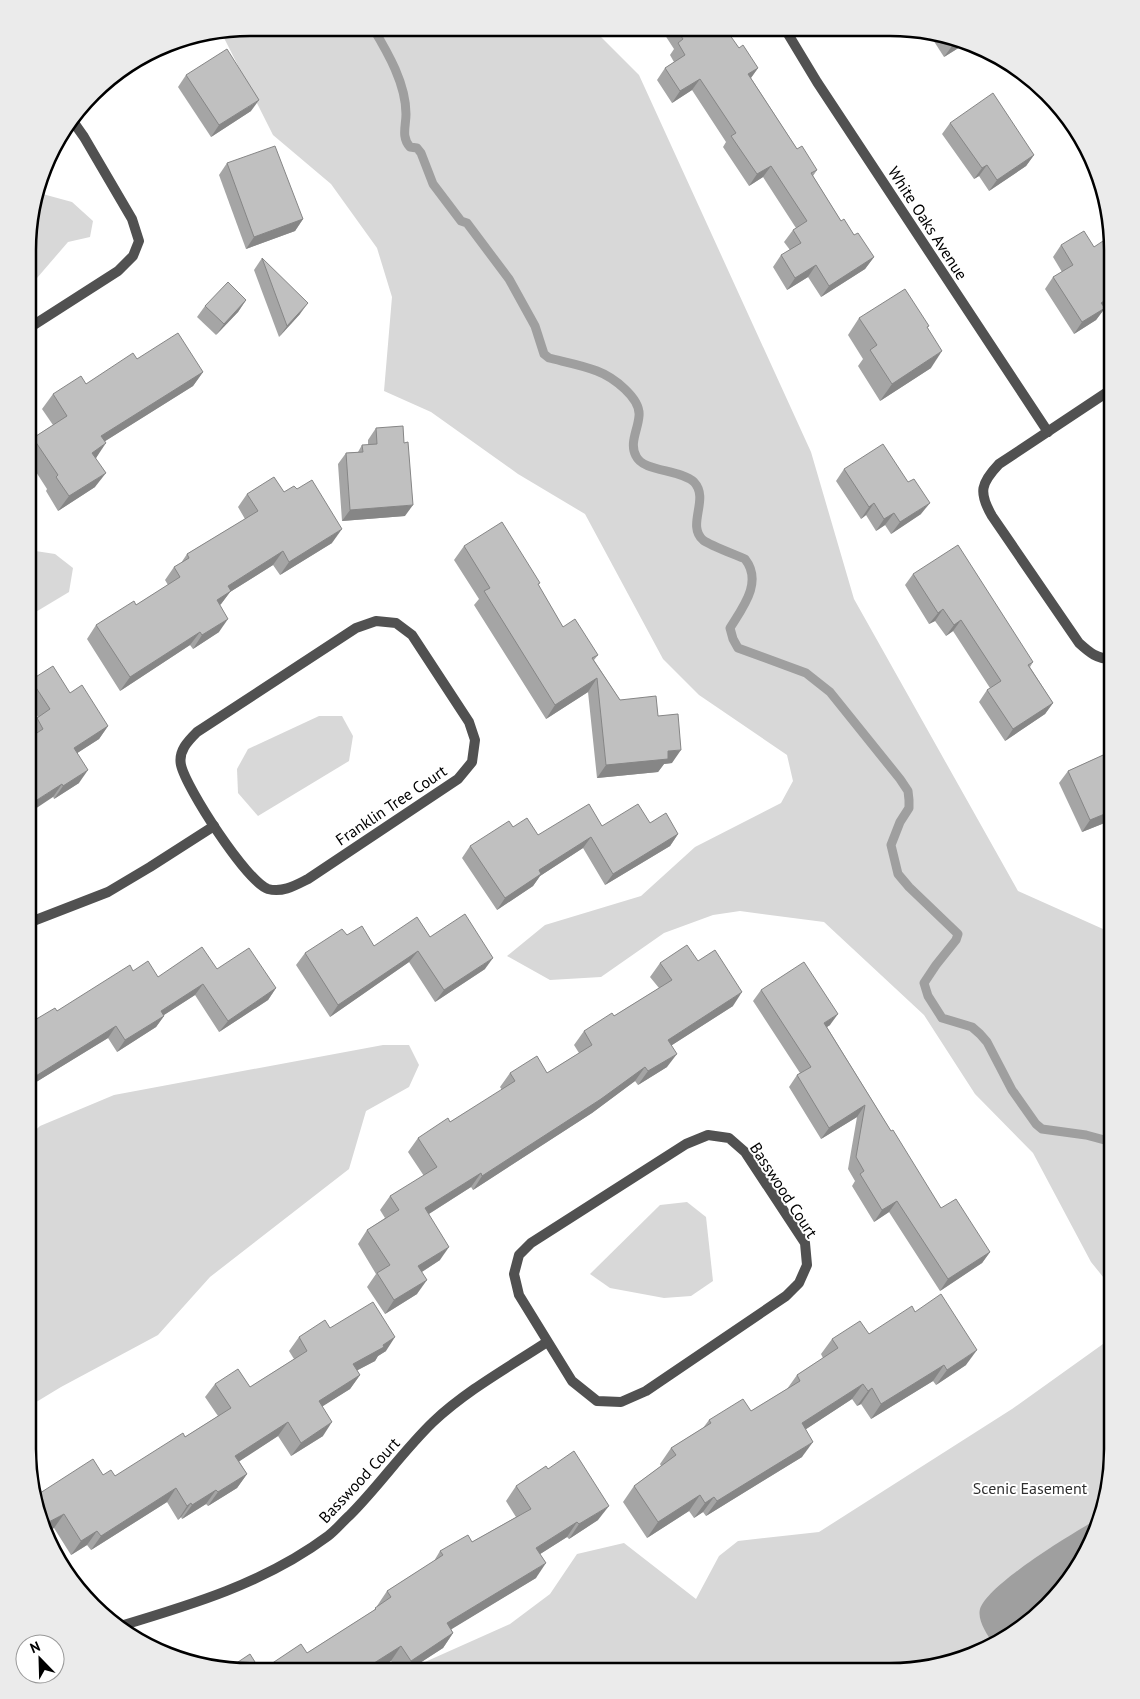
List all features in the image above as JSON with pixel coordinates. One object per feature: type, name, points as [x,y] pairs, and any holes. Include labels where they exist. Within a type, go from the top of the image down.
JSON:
[{"type":"street","name":"White Oaks Avenue","points":[[789,36],[817,82],[1048,432]]},
{"type":"street","points":[[36,323],[118,270],[133,256],[138,241],[132,219],[76,126]]},
{"type":"street","points":[[1104,394],[999,464],[984,484],[986,506],[1079,643],[1090,654],[1104,659]]},
{"type":"street","name":"Franklin Tree Court","points":[[376,620],[396,623],[412,635],[469,722],[475,740],[472,762],[458,779],[308,879],[288,889],[268,889],[252,877],[214,826],[188,784],[180,764],[184,746],[197,732],[356,628],[376,620]]},
{"type":"street","points":[[36,920],[108,892],[150,868],[214,826]]},
{"type":"street","name":"Basswood Court","points":[[708,1135],[729,1138],[745,1152],[805,1243],[808,1265],[799,1283],[786,1296],[646,1391],[621,1402],[597,1401],[572,1381],[547,1342],[519,1296],[514,1274],[519,1255],[531,1243],[686,1144],[708,1135]]},
{"type":"street","name":"Basswood Court","points":[[127,1624],[193,1605],[240,1587],[283,1566],[306,1551],[329,1535],[371,1493],[413,1443],[434,1422],[464,1396],[547,1342]]},
{"type":"green space","points":[[250,36],[600,36],[639,75],[811,452],[854,599],[1018,891],[1104,929],[1104,1278],[1091,1262],[1033,1153],[975,1094],[924,1015],[824,922],[740,911],[713,915],[664,933],[601,977],[550,980],[507,956],[545,925],[641,896],[695,847],[781,803],[793,781],[787,755],[699,695],[663,659],[585,514],[518,474],[431,412],[384,391],[392,297],[377,248],[331,184],[273,135],[224,38]]},
{"type":"green space","points":[[44,194],[72,202],[93,221],[90,237],[68,242],[37,278],[38,222]]},
{"type":"green space","points":[[36,551],[55,554],[73,568],[69,592],[36,612]]},
{"type":"green space","points":[[319,716],[342,716],[353,736],[349,761],[258,816],[238,793],[237,769],[248,749]]},
{"type":"green space","points":[[383,1045],[409,1045],[419,1065],[409,1087],[366,1111],[349,1169],[210,1277],[158,1335],[36,1402],[36,1130],[40,1126],[114,1095]]},
{"type":"green space","points":[[687,1202],[706,1217],[713,1281],[691,1296],[664,1298],[610,1288],[590,1274],[660,1205]]},
{"type":"green space","name":"Scenic Easement","points":[[1104,1342],[1104,1449],[1102,1477],[1096,1505],[1082,1544],[1060,1579],[1031,1610],[1009,1627],[985,1641],[932,1659],[890,1663],[423,1663],[510,1624],[550,1594],[577,1554],[624,1543],[696,1599],[719,1556],[738,1541],[819,1532],[1012,1409]]},
{"type":"shaded area","points":[[1090,1524],[1082,1544],[1068,1568],[1051,1590],[1020,1619],[990,1638],[979,1614],[987,1598],[1034,1558]]},
{"type":"building","points":[[681,36],[731,36],[739,48],[743,45],[758,68],[748,74],[797,149],[802,146],[817,170],[811,173],[841,221],[844,219],[854,235],[858,233],[874,257],[829,286],[816,265],[795,278],[781,255],[801,243],[793,230],[807,221],[771,166],[757,174],[731,136],[736,133],[700,79],[680,91],[665,68],[685,55],[678,43],[683,39]]},
{"type":"building","points":[[227,49],[259,100],[219,125],[186,75]]},
{"type":"building","points":[[993,93],[1034,155],[997,180],[987,165],[982,168],[950,123]]},
{"type":"building","points":[[275,146],[303,219],[254,237],[227,163]]},
{"type":"building","points":[[1084,231],[1094,247],[1103,241],[1104,301],[1101,303],[1104,309],[1082,322],[1053,277],[1073,265],[1061,245]]},
{"type":"building","points":[[262,258],[308,303],[287,326]]},
{"type":"building","points":[[228,282],[246,300],[224,324],[205,306]]},
{"type":"building","points":[[905,289],[929,326],[927,327],[942,351],[892,384],[870,350],[877,345],[859,318]]},
{"type":"building","points":[[178,333],[203,372],[101,436],[106,443],[92,453],[106,473],[69,496],[56,477],[58,475],[36,442],[36,436],[67,416],[53,394],[81,376],[86,384],[133,353],[137,359]]},
{"type":"building","points":[[403,426],[404,443],[408,442],[413,505],[350,510],[346,453],[363,452],[362,445],[377,444],[376,428]]},
{"type":"building","points":[[883,444],[908,482],[914,479],[930,503],[900,522],[894,513],[884,519],[874,503],[869,507],[844,469]]},
{"type":"building","points":[[274,477],[284,492],[294,486],[297,489],[312,480],[342,529],[289,562],[283,551],[228,586],[231,591],[217,600],[228,619],[202,635],[200,632],[130,677],[96,625],[134,601],[136,605],[180,577],[174,567],[189,558],[187,554],[258,511],[247,494]]},
{"type":"building","points":[[502,522],[540,583],[538,584],[563,627],[575,619],[598,655],[592,658],[620,700],[656,696],[658,716],[678,714],[681,750],[668,751],[668,759],[606,765],[597,678],[555,705],[484,591],[490,588],[464,546]]},
{"type":"building","points":[[958,545],[1033,662],[1028,665],[1053,703],[1013,729],[987,690],[1001,681],[961,620],[954,625],[943,609],[938,613],[913,574]]},
{"type":"building","points":[[53,666],[70,693],[82,685],[108,726],[74,748],[88,770],[36,801],[36,734],[43,729],[37,718],[50,709],[36,688],[36,677]]},
{"type":"building","points":[[1104,755],[1104,814],[1090,820],[1068,771]]},
{"type":"building","points":[[589,804],[602,826],[638,804],[650,823],[666,813],[678,834],[613,874],[591,837],[539,870],[541,874],[505,898],[470,846],[509,821],[513,827],[527,818],[538,835]]},
{"type":"building","points":[[465,914],[493,958],[444,990],[418,951],[338,1005],[305,953],[342,929],[347,935],[362,926],[374,946],[417,917],[430,937]]},
{"type":"building","points":[[687,945],[698,961],[715,950],[742,992],[668,1040],[677,1054],[648,1071],[645,1067],[601,1099],[482,1176],[481,1173],[425,1208],[449,1247],[418,1266],[427,1280],[394,1300],[377,1273],[390,1265],[367,1230],[399,1210],[390,1196],[437,1167],[418,1138],[448,1118],[450,1122],[515,1081],[510,1073],[537,1056],[547,1073],[592,1045],[584,1031],[612,1013],[614,1016],[672,980],[660,963]]},
{"type":"building","points":[[202,947],[217,969],[249,948],[276,988],[228,1021],[203,984],[161,1011],[164,1016],[125,1040],[116,1026],[36,1076],[36,1019],[55,1008],[57,1011],[130,965],[133,971],[148,961],[158,977]]},
{"type":"building","points":[[804,962],[838,1014],[824,1023],[891,1131],[893,1130],[941,1208],[956,1199],[990,1252],[948,1279],[897,1201],[882,1210],[860,1174],[864,1171],[856,1157],[865,1105],[829,1128],[797,1075],[811,1067],[761,990]]},
{"type":"building","points":[[941,1294],[977,1350],[947,1370],[944,1365],[881,1404],[872,1388],[868,1391],[863,1384],[802,1423],[813,1442],[717,1501],[714,1497],[705,1503],[700,1495],[658,1522],[634,1486],[676,1455],[671,1448],[711,1423],[709,1420],[743,1399],[751,1411],[800,1381],[797,1375],[838,1348],[832,1339],[860,1321],[869,1334],[912,1306],[915,1312]]},
{"type":"building","points":[[373,1302],[395,1337],[383,1345],[384,1347],[353,1364],[360,1375],[319,1401],[332,1422],[301,1443],[288,1422],[235,1456],[247,1474],[192,1505],[191,1503],[187,1506],[176,1488],[101,1536],[97,1531],[81,1541],[64,1514],[49,1522],[40,1493],[93,1459],[103,1475],[111,1470],[115,1476],[183,1433],[185,1437],[231,1408],[215,1384],[238,1369],[250,1387],[307,1351],[299,1337],[325,1320],[330,1328]]},
{"type":"building","points":[[574,1451],[609,1506],[579,1524],[577,1522],[536,1548],[546,1563],[447,1623],[453,1633],[411,1661],[401,1646],[374,1663],[272,1663],[301,1644],[307,1653],[376,1609],[391,1597],[387,1591],[443,1555],[440,1551],[468,1535],[472,1542],[531,1509],[516,1486],[546,1466],[548,1469]]},
{"type":"building","points":[[250,1654],[256,1663],[250,1663],[238,1662]]},
{"type":"waterway","points":[[378,36],[400,80],[405,103],[405,135],[407,143],[410,147],[417,148],[421,153],[433,184],[461,221],[467,223],[509,279],[535,326],[544,354],[549,358],[597,371],[611,378],[631,395],[636,402],[639,416],[633,446],[636,456],[646,465],[680,475],[694,482],[700,496],[697,520],[698,534],[706,542],[745,559],[750,568],[752,585],[745,603],[730,628],[738,648],[806,673],[830,692],[908,791],[909,808],[900,822],[891,845],[898,874],[958,934],[956,940],[924,983],[928,996],[942,1018],[972,1027],[980,1034],[987,1042],[1012,1090],[1036,1124],[1042,1129],[1086,1135],[1104,1140]]}]
